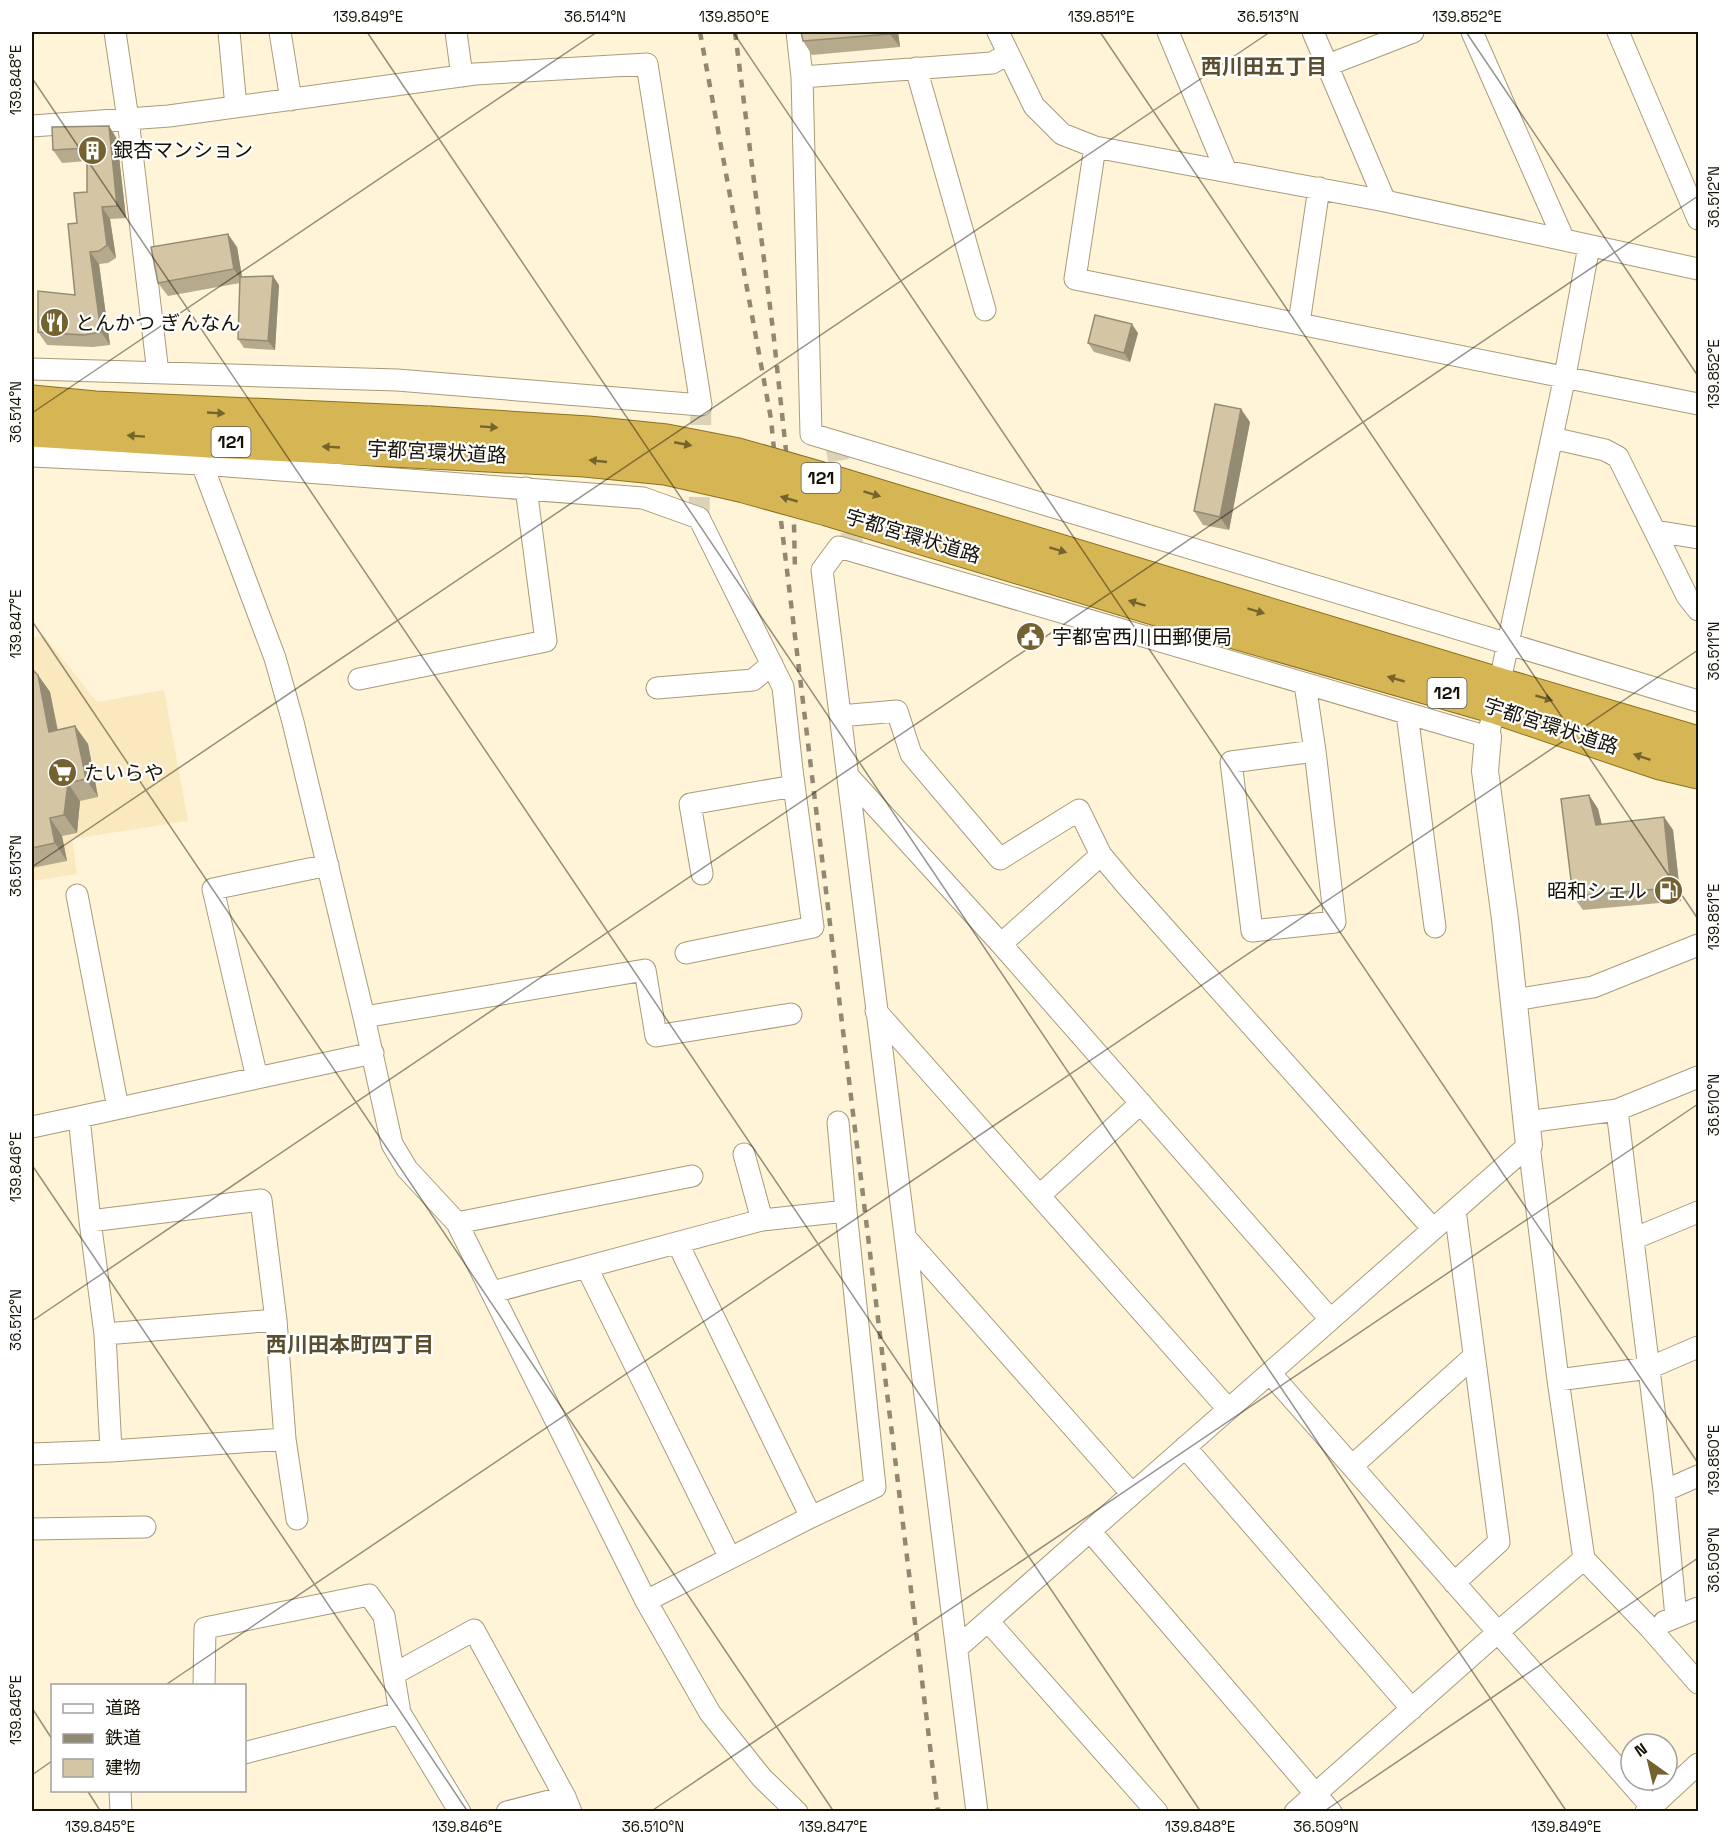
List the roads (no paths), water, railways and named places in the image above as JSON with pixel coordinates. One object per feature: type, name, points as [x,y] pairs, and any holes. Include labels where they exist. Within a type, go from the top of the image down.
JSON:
[{"type":"highway","name":"宇都宮環状道路","points":[[32,402],[431,438],[585,460],[665,468],[744,486],[1197,607],[1494,710],[1660,763],[1698,772]]},
{"type":"highway","name":"宇都宮環状道路","points":[[32,430],[209,441],[431,438]]},
{"type":"highway","name":"宇都宮環状道路","points":[[1494,710],[1698,742]]},
{"type":"street","points":[[115,32],[128,119],[158,373]]},
{"type":"street","points":[[229,32],[236,107]]},
{"type":"street","points":[[280,32],[291,100]]},
{"type":"street","points":[[456,32],[462,76]]},
{"type":"street","points":[[798,32],[802,77],[811,434],[1698,701]]},
{"type":"street","points":[[998,32],[1034,106],[1062,134],[1095,147],[1385,201],[1698,269]]},
{"type":"street","points":[[1168,32],[1226,171]]},
{"type":"street","points":[[1313,32],[1385,201]]},
{"type":"street","points":[[1328,65],[1413,32]]},
{"type":"street","points":[[1472,32],[1564,240]]},
{"type":"street","points":[[1618,32],[1698,219]]},
{"type":"street","points":[[802,77],[992,63],[1008,54]]},
{"type":"street","points":[[32,126],[169,116],[462,76],[647,64],[701,405],[397,380],[32,369]]},
{"type":"street","points":[[916,68],[985,310]]},
{"type":"street","points":[[1095,147],[1075,279],[1698,404]]},
{"type":"street","points":[[1299,323],[1319,188]]},
{"type":"street","points":[[1589,246],[1565,376],[1494,710],[1485,771],[1558,1380],[1584,1558],[1698,1683]]},
{"type":"street","points":[[1552,438],[1605,450],[1618,457],[1687,596],[1698,610]]},
{"type":"street","points":[[32,456],[202,464],[643,498],[699,518],[783,687],[813,927],[686,953]]},
{"type":"street","points":[[202,464],[275,658],[293,722],[373,1053],[392,1144],[407,1169],[457,1223],[646,1601],[710,1713],[762,1778],[797,1812]]},
{"type":"street","points":[[359,679],[546,641],[526,488]]},
{"type":"street","points":[[1655,531],[1698,538]]},
{"type":"street","points":[[977,1812],[822,570],[839,547],[1407,714],[1494,710]]},
{"type":"street","points":[[657,688],[753,680],[772,664]]},
{"type":"street","points":[[1305,684],[1315,752],[1335,922],[1252,931],[1230,762],[1315,752]]},
{"type":"street","points":[[840,716],[897,711],[911,754],[1000,859],[1079,810],[1101,855],[1433,1229]]},
{"type":"street","points":[[1407,714],[1435,927]]},
{"type":"street","points":[[849,777],[1001,944],[1330,1319]]},
{"type":"street","points":[[702,874],[690,804],[794,786]]},
{"type":"street","points":[[1001,944],[1101,855]]},
{"type":"street","points":[[257,1078],[213,889],[328,865]]},
{"type":"street","points":[[77,895],[118,1107]]},
{"type":"street","points":[[1514,1000],[1593,987],[1698,945]]},
{"type":"street","points":[[364,1017],[645,970],[656,1036],[791,1014]]},
{"type":"street","points":[[876,1011],[1228,1409]]},
{"type":"street","points":[[32,1127],[373,1053]]},
{"type":"street","points":[[957,1648],[1455,1210],[1528,1134],[1617,1110],[1698,1077]]},
{"type":"street","points":[[1040,1195],[1141,1103]]},
{"type":"street","points":[[1617,1110],[1664,1491],[1676,1617]]},
{"type":"street","points":[[79,1117],[105,1334],[111,1451]]},
{"type":"street","points":[[646,1601],[811,1516],[875,1486],[838,1122]]},
{"type":"street","points":[[744,1154],[762,1220]]},
{"type":"street","points":[[457,1223],[692,1176]]},
{"type":"street","points":[[90,1221],[261,1200],[276,1320],[285,1439],[297,1519]]},
{"type":"street","points":[[1454,1583],[1499,1542],[1455,1210]]},
{"type":"street","points":[[493,1292],[762,1220],[846,1211]]},
{"type":"street","points":[[1633,1239],[1698,1212]]},
{"type":"street","points":[[905,1237],[1131,1494]]},
{"type":"street","points":[[678,1244],[811,1516]]},
{"type":"street","points":[[587,1268],[730,1558]]},
{"type":"street","points":[[105,1334],[276,1320]]},
{"type":"street","points":[[1558,1380],[1648,1368],[1698,1347]]},
{"type":"street","points":[[1353,1466],[1473,1357]]},
{"type":"street","points":[[1270,1373],[1651,1810],[1698,1764]]},
{"type":"street","points":[[32,1454],[285,1439]]},
{"type":"street","points":[[1185,1448],[1412,1709]]},
{"type":"street","points":[[1664,1491],[1698,1476]]},
{"type":"street","points":[[32,1529],[145,1527]]},
{"type":"street","points":[[1090,1531],[1332,1812]]},
{"type":"street","points":[[1295,1812],[1584,1558]]},
{"type":"street","points":[[204,1684],[205,1628],[369,1594],[384,1616],[400,1713],[460,1812]]},
{"type":"street","points":[[1650,1628],[1698,1608]]},
{"type":"street","points":[[988,1621],[1147,1808]]},
{"type":"street","points":[[394,1674],[474,1630],[568,1804],[507,1812]]},
{"type":"street","points":[[246,1752],[400,1713]]},
{"type":"street","points":[[120,1792],[120,1812]]},
{"type":"tunnel","points":[[699,518],[701,405]]},
{"type":"tunnel","points":[[835,440],[854,551]]},
{"type":"railway","points":[[700,32],[771,419],[781,521],[938,1812]]},
{"type":"railway","points":[[735,32],[773,330],[794,525],[795,571]]},
{"type":"place","name":"銀杏マンション","points":[[92,150]]},
{"type":"place","name":"とんかつ ぎんなん","points":[[54,323]]},
{"type":"place","name":"宇都宮西川田郵便局","points":[[1031,637]]},
{"type":"place","name":"たいらや","points":[[63,773]]},
{"type":"place","name":"昭和シェル","points":[[1668,891]]},
{"type":"district","name":"西川田五丁目","points":[[1264,67]]},
{"type":"district","name":"西川田本町四丁目","points":[[350,1345]]}]
